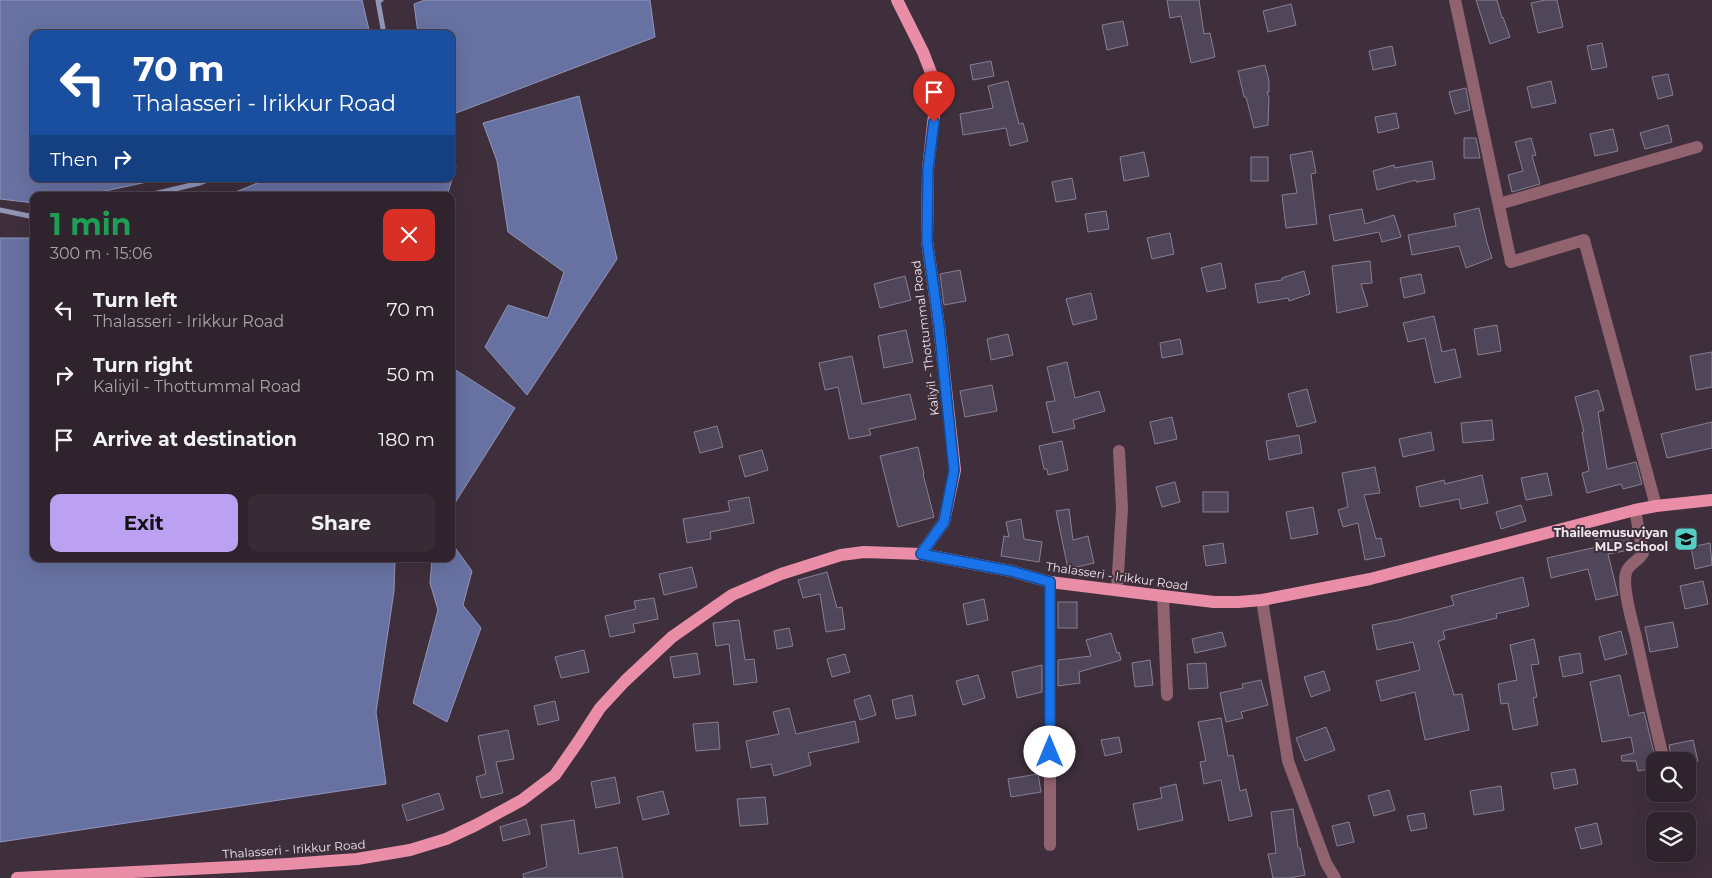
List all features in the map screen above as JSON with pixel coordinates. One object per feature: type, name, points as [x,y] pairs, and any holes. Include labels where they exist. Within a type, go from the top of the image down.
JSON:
[{"type":"main road","name":"Kaliyil - Thottummal Road","points":[[897,0],[923,52],[937,88],[928,169],[927,241],[939,326],[954,470],[944,522],[921,554]]},
{"type":"main road","name":"Thalasseri - Irikkur Road","points":[[17,878],[357,859],[410,850],[446,839],[522,800],[555,775],[600,708],[625,681],[672,637],[732,594],[781,574],[841,555],[864,552],[921,554],[1011,571],[1050,582],[1224,602],[1262,600],[1370,579],[1635,510],[1712,500]]},
{"type":"street","points":[[1455,0],[1512,262],[1584,240],[1656,506]]},
{"type":"street","points":[[1498,204],[1697,147]]},
{"type":"street","points":[[1117,590],[1122,508],[1119,451]]},
{"type":"street","points":[[1635,510],[1643,552],[1640,558],[1627,569],[1625,575],[1626,584],[1630,612],[1662,752]]},
{"type":"street","points":[[1050,582],[1050,845]]},
{"type":"street","points":[[1163,596],[1167,695]]},
{"type":"street","points":[[1262,600],[1288,761],[1326,863],[1335,878]]},
{"type":"water","points":[[0,0],[362,0],[369,30],[30,30],[30,182],[147,182],[101,192],[30,192],[30,203],[0,199]]},
{"type":"water","points":[[425,0],[650,0],[655,37],[455,113],[455,30],[417,30],[414,4]]},
{"type":"water","points":[[579,96],[617,259],[527,395],[485,347],[508,305],[548,318],[564,272],[508,232],[497,161],[483,123]]},
{"type":"water","points":[[260,182],[451,182],[448,192],[236,192]]},
{"type":"water","points":[[0,238],[30,238],[30,562],[395,562],[394,591],[376,712],[386,784],[0,842]]},
{"type":"water","points":[[455,370],[515,408],[455,503]]},
{"type":"water","points":[[455,548],[472,571],[463,605],[481,628],[447,722],[413,703],[438,610],[430,583],[432,562],[455,562]]},
{"type":"building","points":[[1167,0],[1199,0],[1204,34],[1210,33],[1215,57],[1191,63],[1181,16],[1170,18]]},
{"type":"building","points":[[1476,0],[1497,0],[1510,37],[1490,44]]},
{"type":"building","points":[[1557,0],[1563,27],[1538,33],[1531,3]]},
{"type":"building","points":[[1291,4],[1296,25],[1268,32],[1263,11]]},
{"type":"building","points":[[1123,21],[1128,45],[1107,50],[1102,25]]},
{"type":"building","points":[[1602,43],[1607,67],[1592,70],[1587,46]]},
{"type":"building","points":[[1392,46],[1396,65],[1373,70],[1369,51]]},
{"type":"building","points":[[991,61],[994,76],[973,80],[970,65]]},
{"type":"building","points":[[1265,65],[1269,81],[1269,92],[1267,92],[1269,98],[1268,125],[1254,128],[1238,71]]},
{"type":"building","points":[[1668,74],[1673,95],[1658,99],[1652,77]]},
{"type":"building","points":[[1008,81],[1019,124],[1023,123],[1028,141],[1010,146],[1006,128],[963,135],[960,114],[993,108],[988,86]]},
{"type":"building","points":[[1551,81],[1556,103],[1532,108],[1527,87]]},
{"type":"building","points":[[1466,88],[1470,110],[1455,114],[1449,92]]},
{"type":"building","points":[[1396,113],[1399,128],[1378,133],[1375,117]]},
{"type":"building","points":[[1668,125],[1672,142],[1645,149],[1640,133]]},
{"type":"building","points":[[1613,129],[1618,151],[1595,156],[1590,134]]},
{"type":"building","points":[[1464,138],[1476,138],[1480,158],[1464,158]]},
{"type":"building","points":[[1531,138],[1536,155],[1532,156],[1540,184],[1512,192],[1508,175],[1523,171],[1515,142]]},
{"type":"building","points":[[1312,151],[1316,173],[1311,174],[1317,224],[1286,228],[1282,195],[1297,193],[1290,155]]},
{"type":"building","points":[[1144,152],[1149,176],[1124,181],[1120,157]]},
{"type":"building","points":[[1251,157],[1268,157],[1268,181],[1251,181]]},
{"type":"building","points":[[1432,161],[1435,179],[1416,182],[1416,180],[1377,190],[1373,171],[1394,165],[1395,168]]},
{"type":"building","points":[[1072,178],[1076,199],[1056,202],[1052,182]]},
{"type":"building","points":[[1479,208],[1492,258],[1466,268],[1459,246],[1412,255],[1408,235],[1456,226],[1454,214]]},
{"type":"building","points":[[1362,209],[1365,224],[1394,215],[1401,237],[1382,242],[1379,232],[1334,241],[1329,215]]},
{"type":"building","points":[[1106,211],[1109,229],[1088,232],[1085,214]]},
{"type":"building","points":[[1170,233],[1174,254],[1152,259],[1147,238]]},
{"type":"building","points":[[1370,261],[1372,283],[1361,284],[1368,306],[1337,313],[1332,266]]},
{"type":"building","points":[[1221,263],[1226,288],[1207,292],[1201,268]]},
{"type":"building","points":[[960,270],[966,301],[944,305],[940,274]]},
{"type":"building","points":[[1304,271],[1310,294],[1289,301],[1288,298],[1258,303],[1255,284],[1282,280],[1282,278]]},
{"type":"building","points":[[1421,274],[1425,293],[1404,298],[1400,278]]},
{"type":"building","points":[[905,276],[911,300],[880,308],[874,284]]},
{"type":"building","points":[[1091,293],[1097,319],[1073,325],[1066,299]]},
{"type":"building","points":[[1434,316],[1442,352],[1455,349],[1461,377],[1435,383],[1425,338],[1408,342],[1403,323]]},
{"type":"building","points":[[1497,325],[1501,351],[1478,355],[1474,329]]},
{"type":"building","points":[[906,330],[913,362],[884,368],[878,336]]},
{"type":"building","points":[[1008,334],[1013,355],[991,360],[987,339]]},
{"type":"building","points":[[1180,339],[1183,354],[1162,358],[1160,343]]},
{"type":"building","points":[[1712,352],[1712,387],[1696,390],[1690,356]]},
{"type":"building","points":[[852,356],[862,404],[910,394],[916,419],[869,429],[871,435],[849,439],[838,387],[825,390],[819,363]]},
{"type":"building","points":[[1067,362],[1075,398],[1099,391],[1105,411],[1073,420],[1075,428],[1053,433],[1046,402],[1055,401],[1047,367]]},
{"type":"building","points":[[992,385],[997,411],[965,417],[960,391]]},
{"type":"building","points":[[1307,389],[1316,422],[1297,427],[1288,394]]},
{"type":"building","points":[[1598,390],[1604,410],[1598,412],[1607,469],[1636,462],[1642,484],[1623,489],[1621,484],[1587,493],[1582,473],[1589,471],[1582,432],[1584,432],[1575,397]]},
{"type":"building","points":[[1172,417],[1177,439],[1155,444],[1150,422]]},
{"type":"building","points":[[1492,420],[1494,440],[1463,443],[1461,423]]},
{"type":"building","points":[[1712,422],[1712,448],[1667,458],[1661,434]]},
{"type":"building","points":[[717,426],[723,447],[700,453],[694,432]]},
{"type":"building","points":[[1431,432],[1434,450],[1403,457],[1399,439]]},
{"type":"building","points":[[1299,435],[1302,453],[1269,460],[1266,441]]},
{"type":"building","points":[[1062,441],[1068,470],[1048,475],[1047,469],[1044,469],[1039,446]]},
{"type":"building","points":[[918,447],[934,517],[898,527],[880,456]]},
{"type":"building","points":[[762,450],[768,470],[745,477],[739,456]]},
{"type":"building","points":[[1375,467],[1380,493],[1364,495],[1376,539],[1381,538],[1385,556],[1365,560],[1358,523],[1343,527],[1338,510],[1348,507],[1342,473]]},
{"type":"building","points":[[1547,473],[1552,495],[1526,500],[1521,478]]},
{"type":"building","points":[[1482,475],[1488,503],[1461,509],[1459,499],[1420,507],[1416,487],[1444,480],[1445,484]]},
{"type":"building","points":[[1175,482],[1180,502],[1162,507],[1156,487]]},
{"type":"building","points":[[1203,492],[1228,492],[1228,512],[1203,512]]},
{"type":"building","points":[[749,497],[754,523],[710,532],[711,539],[687,543],[683,519],[730,511],[728,501]]},
{"type":"building","points":[[1521,505],[1526,521],[1501,529],[1496,512]]},
{"type":"building","points":[[1313,507],[1318,534],[1291,539],[1286,512]]},
{"type":"building","points":[[1069,509],[1073,540],[1088,536],[1094,563],[1068,569],[1056,511]]},
{"type":"building","points":[[1021,519],[1024,539],[1042,542],[1039,562],[1001,556],[1004,536],[1009,537],[1006,522]]},
{"type":"building","points":[[1627,533],[1630,550],[1608,554],[1618,595],[1596,600],[1588,569],[1551,578],[1547,558],[1597,547],[1595,539]]},
{"type":"building","points":[[1223,543],[1226,563],[1206,566],[1203,546]]},
{"type":"building","points":[[1710,543],[1712,565],[1695,569],[1691,547]]},
{"type":"building","points":[[692,567],[697,587],[664,595],[659,574]]},
{"type":"building","points":[[827,572],[837,608],[842,607],[845,629],[826,632],[820,594],[803,598],[798,580]]},
{"type":"building","points":[[1523,577],[1529,606],[1496,614],[1497,618],[1443,631],[1445,639],[1438,641],[1454,695],[1462,694],[1469,730],[1425,740],[1415,692],[1381,701],[1376,681],[1420,670],[1413,642],[1377,650],[1372,625],[1454,605],[1451,596]]},
{"type":"building","points":[[1703,581],[1708,604],[1685,609],[1680,586]]},
{"type":"building","points":[[654,598],[658,619],[633,624],[635,632],[610,637],[605,616],[636,609],[634,601]]},
{"type":"building","points":[[984,599],[988,620],[967,625],[963,604]]},
{"type":"building","points":[[1058,602],[1077,602],[1077,628],[1058,628]]},
{"type":"building","points":[[739,620],[745,660],[754,659],[757,682],[734,685],[729,644],[716,646],[713,623]]},
{"type":"building","points":[[1673,622],[1678,647],[1650,652],[1645,627]]},
{"type":"building","points":[[789,628],[793,646],[777,649],[774,631]]},
{"type":"building","points":[[1621,631],[1627,654],[1605,660],[1599,637]]},
{"type":"building","points":[[1222,632],[1226,646],[1195,653],[1192,639]]},
{"type":"building","points":[[1111,633],[1121,660],[1079,672],[1080,683],[1058,686],[1058,660],[1091,656],[1086,640]]},
{"type":"building","points":[[1534,639],[1539,664],[1531,665],[1537,697],[1533,698],[1538,725],[1513,730],[1508,703],[1501,704],[1498,684],[1517,680],[1510,645]]},
{"type":"building","points":[[584,650],[589,672],[561,678],[555,657]]},
{"type":"building","points":[[697,653],[700,674],[674,678],[670,657]]},
{"type":"building","points":[[1580,653],[1583,673],[1563,677],[1559,657]]},
{"type":"building","points":[[845,654],[850,672],[832,677],[827,659]]},
{"type":"building","points":[[1150,660],[1153,685],[1135,687],[1132,663]]},
{"type":"building","points":[[1206,663],[1208,688],[1189,689],[1187,664]]},
{"type":"building","points":[[1042,665],[1042,692],[1017,698],[1012,672]]},
{"type":"building","points":[[1324,671],[1330,690],[1311,697],[1304,677]]},
{"type":"building","points":[[978,675],[985,698],[963,705],[956,681]]},
{"type":"building","points":[[1620,675],[1629,716],[1644,712],[1654,752],[1646,752],[1646,770],[1638,771],[1636,761],[1622,761],[1621,756],[1634,753],[1631,737],[1602,742],[1590,682]]},
{"type":"building","points":[[1261,680],[1268,705],[1241,712],[1243,718],[1226,722],[1220,693],[1243,688],[1242,684]]},
{"type":"building","points":[[870,695],[876,715],[860,720],[854,700]]},
{"type":"building","points":[[912,695],[916,715],[896,719],[892,700]]},
{"type":"building","points":[[555,701],[559,720],[538,725],[534,706]]},
{"type":"building","points":[[789,708],[796,734],[855,721],[859,742],[808,753],[811,765],[774,776],[771,764],[751,768],[746,741],[779,734],[773,712]]},
{"type":"building","points":[[1221,718],[1228,756],[1233,755],[1240,791],[1246,789],[1252,816],[1229,821],[1221,780],[1204,784],[1200,762],[1206,761],[1198,722]]},
{"type":"building","points":[[718,722],[720,749],[696,751],[693,724]]},
{"type":"building","points":[[1326,727],[1335,750],[1305,761],[1296,738]]},
{"type":"building","points":[[508,730],[514,759],[496,762],[503,793],[481,798],[476,777],[486,774],[478,736]]},
{"type":"building","points":[[1119,737],[1122,752],[1105,756],[1101,740]]},
{"type":"building","points":[[1693,740],[1696,752],[1670,752],[1669,745]]},
{"type":"building","points":[[1575,769],[1578,784],[1554,789],[1551,773]]},
{"type":"building","points":[[1038,774],[1041,792],[1011,797],[1008,779]]},
{"type":"building","points":[[615,777],[620,803],[596,808],[591,782]]},
{"type":"building","points":[[1176,784],[1183,820],[1138,830],[1133,804],[1162,798],[1160,788]]},
{"type":"building","points":[[1501,786],[1504,810],[1474,815],[1470,791]]},
{"type":"building","points":[[1389,790],[1395,810],[1374,816],[1368,796]]},
{"type":"building","points":[[663,791],[669,814],[643,820],[637,797]]},
{"type":"building","points":[[439,793],[444,809],[407,821],[402,805]]},
{"type":"building","points":[[765,797],[768,824],[740,826],[737,799]]},
{"type":"building","points":[[1293,809],[1298,848],[1300,848],[1305,875],[1273,878],[1268,854],[1276,853],[1271,812]]},
{"type":"building","points":[[1424,813],[1427,828],[1411,831],[1407,816]]},
{"type":"building","points":[[526,819],[530,834],[503,841],[500,827]]},
{"type":"building","points":[[574,820],[579,854],[617,847],[623,878],[524,878],[523,874],[547,867],[541,825]]},
{"type":"building","points":[[1349,822],[1354,842],[1337,846],[1332,826]]},
{"type":"building","points":[[1597,823],[1602,844],[1581,849],[1575,828]]},
{"type":"waterway","points":[[381,0],[378,1],[383,30]]},
{"type":"waterway","points":[[162,192],[202,182]]},
{"type":"waterway","points":[[0,210],[30,216]]},
{"type":"place","name":"Thaileemusuviyan MLP School","points":[[1686,539]]},
{"type":"route","points":[[934,122],[928,169],[927,241],[939,326],[954,470],[944,522],[921,554],[1011,571],[1050,582],[1050,752]]}]
